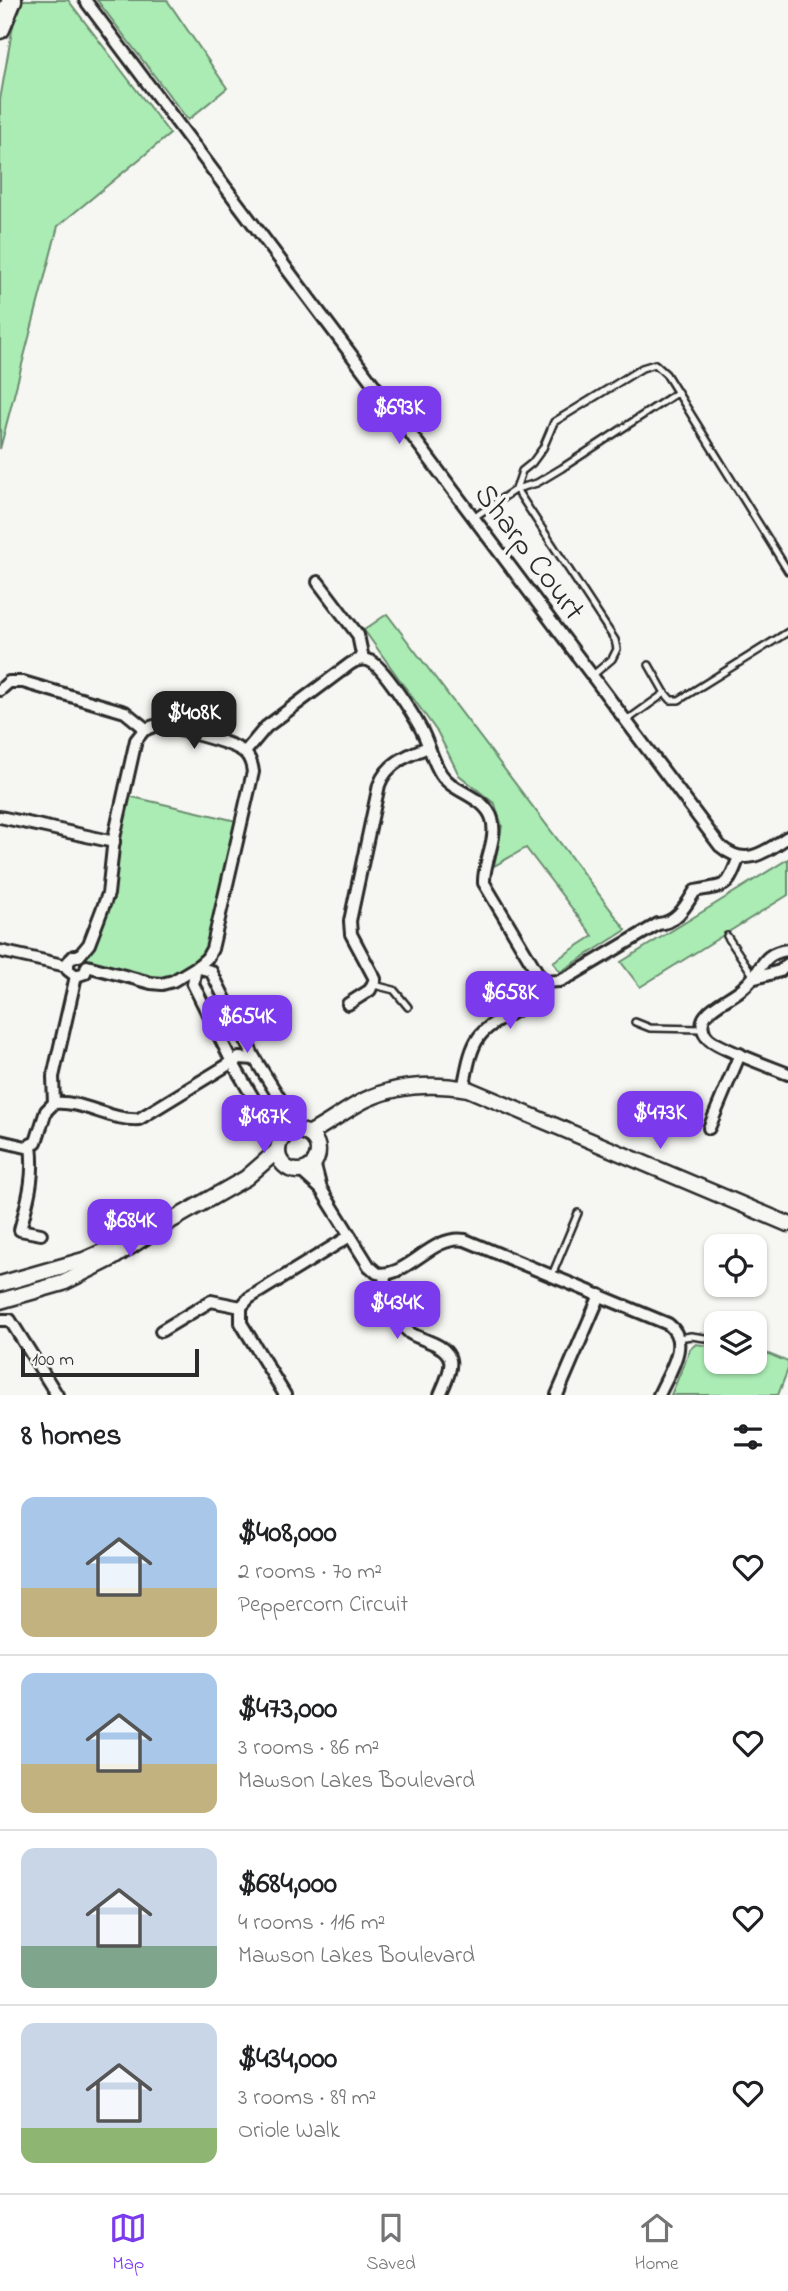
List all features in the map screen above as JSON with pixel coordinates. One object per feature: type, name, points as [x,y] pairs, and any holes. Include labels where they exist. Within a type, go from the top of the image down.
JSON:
[{"type":"main road","points":[[0,6],[1,0]]},
{"type":"main road","points":[[0,29],[12,0]]},
{"type":"street","name":"Sharp Court","points":[[85,0],[720,845],[727,852],[739,857]]},
{"type":"street","points":[[318,582],[358,635],[363,659]]},
{"type":"street","points":[[245,752],[268,726],[349,664],[363,659],[377,665],[397,691],[421,729],[442,776],[479,802],[490,814],[493,834],[484,883],[541,982],[538,995],[491,1024],[480,1035],[472,1051],[463,1089]]},
{"type":"street","points":[[1,686],[19,681],[125,712],[146,729]]},
{"type":"street","points":[[79,956],[88,966],[157,984],[173,981],[207,958],[212,949],[253,772],[251,761],[245,752],[164,726],[146,729],[136,740],[114,842],[106,905],[89,944],[79,956],[71,959],[68,966],[75,976],[82,975],[88,966]]},
{"type":"street","points":[[348,1004],[374,985],[374,975],[351,934],[350,921],[381,780],[388,768],[407,755],[428,747]]},
{"type":"street","points":[[0,817],[114,842]]},
{"type":"street","points":[[541,982],[560,981],[657,923],[665,923],[686,908],[695,891],[721,888],[731,878],[739,857],[760,855],[788,837]]},
{"type":"street","points":[[788,950],[776,952],[765,959],[755,978],[706,1014],[703,1029],[708,1039],[788,1074]]},
{"type":"street","points":[[0,951],[68,966]]},
{"type":"street","points":[[755,978],[780,971],[788,964]]},
{"type":"street","points":[[196,967],[211,971],[254,1059],[300,1133],[314,1139],[321,1189]]},
{"type":"street","points":[[196,967],[194,984],[232,1062],[279,1147],[280,1160],[321,1189],[369,1266],[383,1275],[392,1273],[443,1242],[459,1239],[668,1324],[679,1338],[677,1353],[659,1395]]},
{"type":"street","points":[[0,1142],[26,1147],[31,1145],[38,1136],[46,1111],[54,1103],[53,1077],[75,976]]},
{"type":"street","points":[[709,1128],[740,1054]]},
{"type":"street","points":[[54,1103],[139,1119],[232,1062],[245,1057],[254,1059]]},
{"type":"street","points":[[246,1178],[279,1147],[286,1134],[300,1133],[342,1115],[366,1100],[396,1089],[441,1084],[463,1089],[788,1224]]},
{"type":"street","points":[[0,1301],[63,1283],[113,1258],[162,1226],[246,1178],[266,1172],[295,1170],[316,1155],[342,1115]]},
{"type":"street","points":[[31,1145],[33,1180],[20,1230],[41,1234]]},
{"type":"street","points":[[0,1284],[85,1260],[162,1226]]},
{"type":"street","points":[[285,1395],[241,1323],[240,1307],[249,1298],[350,1236]]},
{"type":"street","points":[[383,1275],[388,1299],[405,1327],[416,1336],[441,1346],[450,1356],[450,1371],[440,1395]]},
{"type":"street","points":[[557,1395],[600,1295]]},
{"type":"street","points":[[161,1331],[211,1301],[240,1307]]},
{"type":"street","points":[[0,1320],[10,1320],[57,1395]]},
{"type":"lane","points":[[516,488],[522,471],[543,448],[554,422],[642,368],[655,364],[661,367],[678,393],[788,571]]},
{"type":"lane","points":[[473,518],[516,488],[537,483],[678,393]]},
{"type":"lane","points":[[516,488],[615,640],[617,649],[612,659],[592,676]]},
{"type":"lane","points":[[649,665],[671,700],[679,699],[788,632]]},
{"type":"lane","points":[[626,721],[665,693]]},
{"type":"lane","points":[[727,936],[755,978]]},
{"type":"lane","points":[[374,985],[394,990],[408,1007]]},
{"type":"lane","points":[[635,1022],[650,1028],[703,1029]]},
{"type":"lane","points":[[552,1276],[578,1213]]},
{"type":"lane","points":[[679,1338],[704,1338]]},
{"type":"green space","points":[[22,0],[68,0],[170,134],[58,226],[0,449],[0,100],[13,25]]},
{"type":"green space","points":[[97,0],[167,0],[227,88],[188,120]]},
{"type":"green space","points":[[387,614],[626,930],[560,972],[553,962],[593,936],[526,848],[494,866],[502,826],[495,804],[459,775],[438,733],[364,630]]},
{"type":"green space","points":[[124,795],[241,822],[211,950],[165,983],[87,963],[82,957],[102,914]]},
{"type":"green space","points":[[788,859],[788,895],[640,987],[621,962]]},
{"type":"green space","points":[[696,1344],[704,1345],[704,1374],[767,1374],[767,1353],[788,1362],[778,1395],[671,1395],[690,1349]]}]
